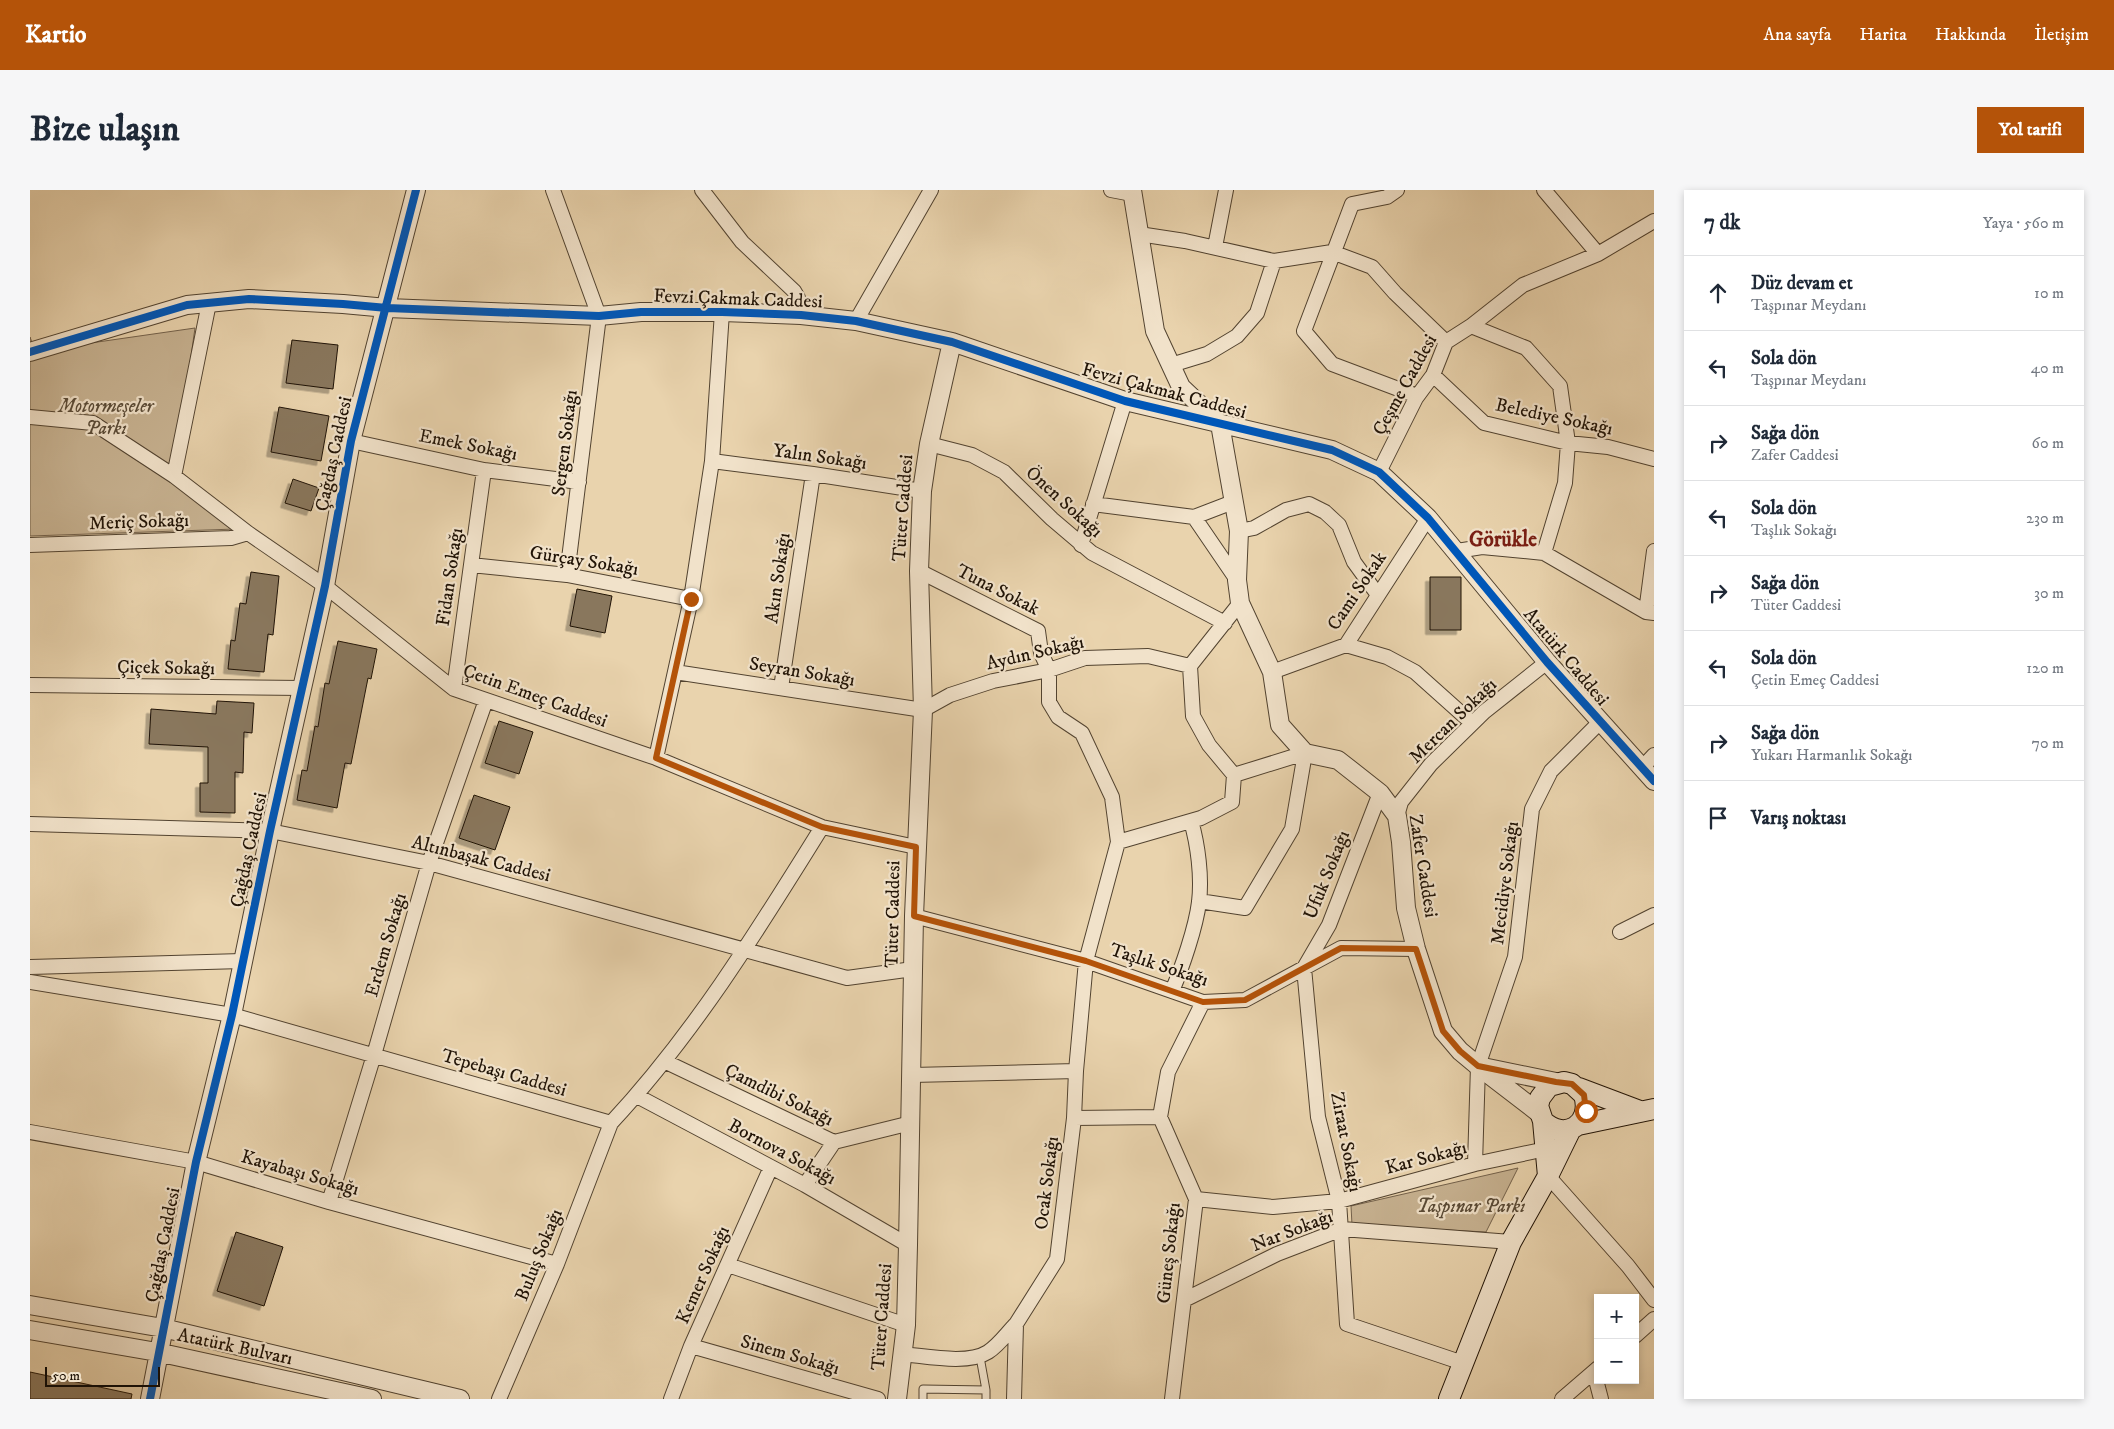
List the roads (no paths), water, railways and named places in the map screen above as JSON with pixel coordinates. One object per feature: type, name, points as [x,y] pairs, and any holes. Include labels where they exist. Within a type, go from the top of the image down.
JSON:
[{"type":"main road","points":[[1548,1176],[1546,1149],[1538,1106],[1543,1091],[1556,1082],[1564,1082],[1647,1110]]},
{"type":"main road","points":[[1454,1397],[1463,1363],[1511,1242],[1575,1127],[1584,1118],[1587,1102],[1579,1088]]},
{"type":"main road","points":[[1541,1117],[1556,1130],[1647,1110]]},
{"type":"street","name":"Çağdaş Caddesi","points":[[150,1399],[157,1352],[196,1162],[232,1015],[242,961],[324,586],[351,441],[387,308],[416,190]]},
{"type":"street","points":[[553,190],[599,316]]},
{"type":"street","points":[[856,321],[931,190]]},
{"type":"street","points":[[1111,190],[1132,192],[1156,331],[1181,387],[1220,424],[1239,531],[1237,580],[1240,603],[1272,672],[1280,725],[1305,753]]},
{"type":"street","points":[[1215,247],[1226,190]]},
{"type":"street","points":[[1397,190],[1387,197],[1352,204],[1332,252],[1304,331],[1332,364],[1417,396]]},
{"type":"street","points":[[1544,190],[1598,254]]},
{"type":"street","points":[[708,193],[742,242],[794,290],[798,298],[801,315]]},
{"type":"street","name":"Çeşme Caddesi","points":[[1379,472],[1417,396],[1433,375],[1446,342],[1471,326],[1523,285],[1598,254],[1654,221]]},
{"type":"street","points":[[1139,234],[1215,247],[1274,261],[1332,252],[1372,267],[1394,293],[1446,342]]},
{"type":"street","points":[[1171,365],[1207,354],[1237,336],[1257,313],[1274,261]]},
{"type":"street","name":"Fevzi Çakmak Caddesi","points":[[30,352],[187,305],[249,299],[387,308],[599,316],[641,312],[722,312],[801,315],[856,321],[952,342],[1125,401],[1332,450],[1379,472],[1428,518],[1457,551]]},
{"type":"street","points":[[174,476],[209,303]]},
{"type":"street","points":[[656,758],[691,599],[712,461],[722,312]]},
{"type":"street","name":"Sergen Sokağı","points":[[566,575],[599,316]]},
{"type":"street","points":[[1471,326],[1526,348],[1560,386],[1568,443],[1565,483],[1544,552]]},
{"type":"street","name":"Tüter Caddesi","points":[[897,1399],[906,1325],[914,916],[923,710],[919,571],[922,491],[929,444],[952,342]]},
{"type":"street","name":"Belediye Sokağı","points":[[1433,375],[1484,423],[1568,443],[1608,447],[1654,459]]},
{"type":"street","points":[[1081,545],[1125,401]]},
{"type":"street","name":"Çetin Emeç Caddesi","points":[[30,417],[93,423],[174,476],[248,533],[324,586],[454,689],[656,758],[822,827],[916,847]]},
{"type":"street","name":"Emek Sokağı","points":[[351,441],[484,470],[579,482]]},
{"type":"street","name":"Önen Sokağı","points":[[929,444],[972,455],[1004,472],[1081,545],[1092,553],[1224,622]]},
{"type":"street","name":"Yalın Sokağı","points":[[712,461],[922,491]]},
{"type":"street","name":"Fidan Sokağı","points":[[454,689],[484,470]]},
{"type":"street","name":"Akın Sokağı","points":[[781,688],[813,474]]},
{"type":"street","points":[[1093,504],[1194,517],[1233,502]]},
{"type":"street","points":[[1239,531],[1254,528],[1286,510],[1309,504],[1325,512],[1340,524],[1354,562],[1378,595]]},
{"type":"street","points":[[1194,517],[1237,580]]},
{"type":"street","name":"Cami Sokak","points":[[1272,672],[1346,645],[1428,518]]},
{"type":"street","name":"Meriç Sokağı","points":[[30,545],[231,538],[248,533]]},
{"type":"street","points":[[1457,551],[1482,548],[1544,552],[1650,612],[1654,552]]},
{"type":"street","name":"Atatürk Caddesi","points":[[1457,551],[1547,662],[1648,774]]},
{"type":"street","name":"Gürçay Sokağı","points":[[471,564],[566,575],[691,599]]},
{"type":"street","name":"Tuna Sokak","points":[[919,571],[1038,631],[1041,653],[1049,670],[1049,702],[1058,717],[1082,732],[1112,797],[1118,842]]},
{"type":"street","points":[[1118,842],[1201,818],[1232,802],[1234,774],[1209,745],[1193,716],[1190,666],[1240,603]]},
{"type":"street","points":[[1346,645],[1387,657],[1415,672],[1472,723]]},
{"type":"street","name":"Aydın Sokağı","points":[[923,710],[950,695],[993,681],[1049,670],[1085,658],[1148,656],[1190,666]]},
{"type":"street","name":"Mercan Sokağı","points":[[1397,816],[1401,802],[1431,764],[1472,723],[1547,662]]},
{"type":"street","name":"Seyran Sokağı","points":[[675,672],[923,710]]},
{"type":"street","name":"Çiçek Sokağı","points":[[30,685],[302,688]]},
{"type":"street","name":"Erdem Sokağı","points":[[329,1202],[374,1055],[429,863],[486,700]]},
{"type":"street","name":"Mecidiye Sokağı","points":[[1475,1164],[1478,1066],[1514,957],[1532,809],[1551,771],[1600,722]]},
{"type":"street","points":[[1234,774],[1305,753]]},
{"type":"street","points":[[1199,901],[1245,908],[1292,829],[1305,753]]},
{"type":"street","name":"Zafer Caddesi","points":[[1305,753],[1338,760],[1380,793],[1397,816],[1406,908],[1416,949],[1443,1031],[1460,1051],[1541,1117]]},
{"type":"street","points":[[1648,774],[1654,754]]},
{"type":"street","name":"Ufuk Sokağı","points":[[1304,968],[1328,925],[1380,793]]},
{"type":"street","points":[[1172,991],[1180,974],[1199,901],[1198,847],[1191,821]]},
{"type":"street","name":"Altınbaşak Caddesi","points":[[30,824],[270,831],[429,863],[847,978],[913,969]]},
{"type":"street","points":[[611,1123],[637,1096],[746,949],[822,827]]},
{"type":"street","name":"Ocak Sokağı","points":[[980,1357],[992,1350],[1016,1324],[1057,1259],[1074,1118],[1076,1071],[1086,961],[1118,842]]},
{"type":"street","points":[[1620,932],[1654,915]]},
{"type":"street","name":"Taşlık Sokağı","points":[[914,916],[1086,961],[1203,1002],[1245,1000],[1341,948],[1416,949]]},
{"type":"street","points":[[30,967],[242,961]]},
{"type":"street","name":"Ziraat Sokağı","points":[[1304,968],[1318,1117],[1339,1201],[1347,1324],[1463,1363]]},
{"type":"street","name":"Tepebaşı Caddesi","points":[[30,982],[232,1015],[611,1123]]},
{"type":"street","points":[[1074,1118],[1160,1117],[1168,1072],[1203,1002]]},
{"type":"street","name":"Çamdibi Sokağı","points":[[664,1061],[834,1142],[911,1123]]},
{"type":"street","points":[[1478,1066],[1556,1082]]},
{"type":"street","points":[[912,1075],[1076,1071]]},
{"type":"street","name":"Bornova Sokağı","points":[[637,1096],[805,1185],[908,1245]]},
{"type":"street","name":"Güneş Sokağı","points":[[1160,1117],[1196,1199],[1172,1399]]},
{"type":"street","name":"Buluş Sokağı","points":[[499,1399],[557,1264],[611,1123]]},
{"type":"street","name":"Kayabaşı Sokağı","points":[[30,1132],[196,1162],[329,1202],[557,1264]]},
{"type":"street","points":[[805,1185],[834,1142]]},
{"type":"street","name":"Kar Sokağı","points":[[1196,1199],[1272,1207],[1339,1201],[1475,1164],[1546,1149]]},
{"type":"street","name":"Kemer Sokağı","points":[[671,1399],[691,1346],[771,1167]]},
{"type":"street","points":[[1548,1176],[1628,1266],[1654,1300]]},
{"type":"street","name":"Nar Sokağı","points":[[1184,1300],[1277,1254],[1342,1229],[1511,1242]]},
{"type":"street","points":[[728,1265],[906,1325]]},
{"type":"street","points":[[30,1304],[163,1328],[460,1399]]},
{"type":"street","points":[[1639,1333],[1654,1320]]},
{"type":"street","points":[[1014,1399],[1016,1324]]},
{"type":"street","name":"Atatürk Bulvarı","points":[[30,1330],[157,1352],[372,1399]]},
{"type":"street","name":"Sinem Sokağı","points":[[691,1346],[878,1399]]},
{"type":"street","points":[[902,1354],[966,1359],[980,1357]]},
{"type":"street","points":[[1562,1399],[1594,1372]]},
{"type":"street","points":[[1598,1384],[1601,1399]]},
{"type":"lane","points":[[980,1357],[986,1399]]},
{"type":"lane","points":[[922,1399],[924,1389],[986,1390]]},
{"type":"district","name":"Görükle","points":[[1503,540]]},
{"type":"park label","name":"Motormeşeler Parkı","points":[[106,417]]},
{"type":"park label","name":"Taşpınar Parkı","points":[[1471,1206]]}]
